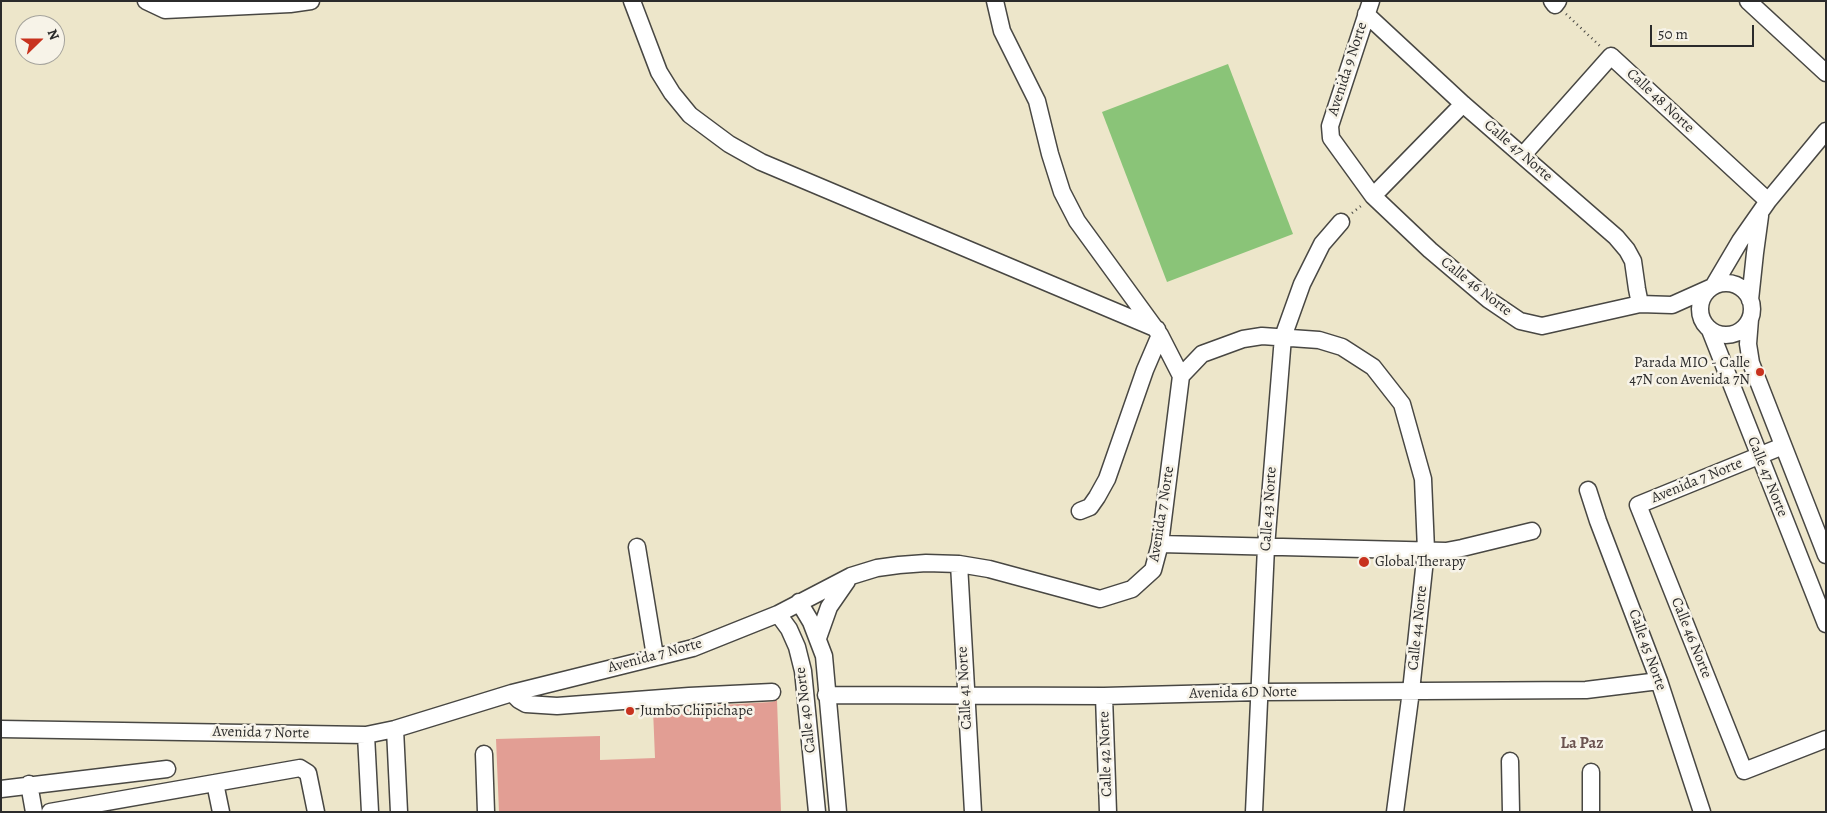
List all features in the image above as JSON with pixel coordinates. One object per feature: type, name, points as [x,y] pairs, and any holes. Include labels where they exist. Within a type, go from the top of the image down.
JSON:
[{"type":"street","points":[[146,1],[165,10],[290,4],[311,1]]},
{"type":"street","points":[[632,1],[659,72],[672,93],[690,115],[728,144],[761,162],[1158,332]]},
{"type":"street","points":[[995,1],[1002,32],[1037,101],[1050,154],[1062,192],[1077,221],[1158,332],[1181,376]]},
{"type":"street","points":[[1748,1],[1826,73]]},
{"type":"street","name":"Calle 47 Norte","points":[[1368,8],[1463,104],[1523,155],[1628,250],[1634,261],[1640,304]]},
{"type":"street","name":"Avenida 9 Norte","points":[[1330,138],[1330,126],[1368,8]]},
{"type":"street","points":[[1523,155],[1611,56]]},
{"type":"street","name":"Calle 48 Norte","points":[[1611,56],[1765,206]]},
{"type":"street","points":[[1373,196],[1463,104]]},
{"type":"street","points":[[1712,286],[1724,283],[1738,286],[1746,292],[1750,300],[1752,310],[1750,319],[1741,330],[1732,335],[1718,334],[1707,327],[1701,317],[1699,307],[1704,294],[1712,286],[1740,240],[1765,206],[1826,131]]},
{"type":"street","name":"Calle 46 Norte","points":[[1330,138],[1373,196],[1430,250],[1489,300],[1520,321],[1542,326],[1640,304],[1672,305],[1712,286]]},
{"type":"street","points":[[1750,300],[1755,253],[1765,206]]},
{"type":"street","name":"Calle 43 Norte","points":[[1254,812],[1266,547],[1283,337],[1302,284],[1322,244],[1341,222]]},
{"type":"street","name":"Calle 46 Norte","points":[[1672,305],[1707,327]]},
{"type":"street","name":"Calle 47 Norte","points":[[1750,319],[1748,344],[1751,363],[1826,555]]},
{"type":"street","name":"Calle 47 Norte","points":[[1707,327],[1826,624]]},
{"type":"street","points":[[1080,511],[1090,507],[1098,498],[1107,479],[1158,332]]},
{"type":"street","name":"Calle 44 Norte","points":[[1181,376],[1202,354],[1243,339],[1262,336],[1319,340],[1342,347],[1373,367],[1402,404],[1423,479],[1426,550],[1411,691],[1395,812]]},
{"type":"street","name":"Avenida 7 Norte","points":[[1,729],[366,735],[395,729],[512,693],[693,648],[778,614],[851,576],[877,568],[900,565],[926,563],[959,564],[989,569],[1100,599],[1132,589],[1153,570],[1160,544],[1181,376]]},
{"type":"street","name":"Avenida 7 Norte","points":[[1638,505],[1783,446]]},
{"type":"street","name":"Calle 45 Norte","points":[[1588,490],[1598,522],[1659,681],[1702,812]]},
{"type":"street","name":"Calle 46 Norte","points":[[1638,505],[1744,771],[1826,739]]},
{"type":"street","points":[[1160,544],[1446,551],[1532,531]]},
{"type":"street","points":[[637,547],[655,656]]},
{"type":"street","name":"Calle 41 Norte","points":[[959,564],[973,812]]},
{"type":"street","points":[[818,638],[829,606],[851,576]]},
{"type":"street","name":"Calle 40 Norte","points":[[800,602],[811,622],[824,656],[838,812]]},
{"type":"street","name":"Calle 40 Norte","points":[[778,614],[797,648],[803,671],[817,812]]},
{"type":"street","name":"Avenida 6D Norte","points":[[826,695],[1104,696],[1259,692],[1586,690],[1659,681]]},
{"type":"street","points":[[512,693],[526,704],[557,706],[772,692]]},
{"type":"street","name":"Calle 42 Norte","points":[[1104,696],[1108,812]]},
{"type":"street","points":[[395,729],[400,812]]},
{"type":"street","points":[[366,735],[370,812]]},
{"type":"street","points":[[484,754],[486,812]]},
{"type":"street","points":[[1510,761],[1510,812]]},
{"type":"street","points":[[50,812],[116,806],[215,783],[300,768],[308,773],[316,812]]},
{"type":"street","points":[[1,789],[29,784],[167,769]]},
{"type":"street","points":[[1591,772],[1591,812]]},
{"type":"street","points":[[111,775],[116,806]]},
{"type":"street","points":[[215,783],[221,812]]},
{"type":"street","points":[[29,784],[34,812]]},
{"type":"path","points":[[1555,2],[1611,56]]},
{"type":"path","points":[[1341,222],[1373,196]]},
{"type":"green space","points":[[1228,64],[1293,234],[1167,282],[1102,112]]},
{"type":"building","points":[[777,700],[781,812],[499,812],[496,739],[600,736],[600,760],[655,758],[653,709],[772,702]]},
{"type":"place","name":"Parada MIO - Calle 47N con Avenida 7N","points":[[1760,372]]},
{"type":"place","name":"Global Therapy","points":[[1364,562]]},
{"type":"place","name":"Jumbo Chipichape","points":[[630,711]]},
{"type":"district","name":"La Paz","points":[[1582,744]]}]
